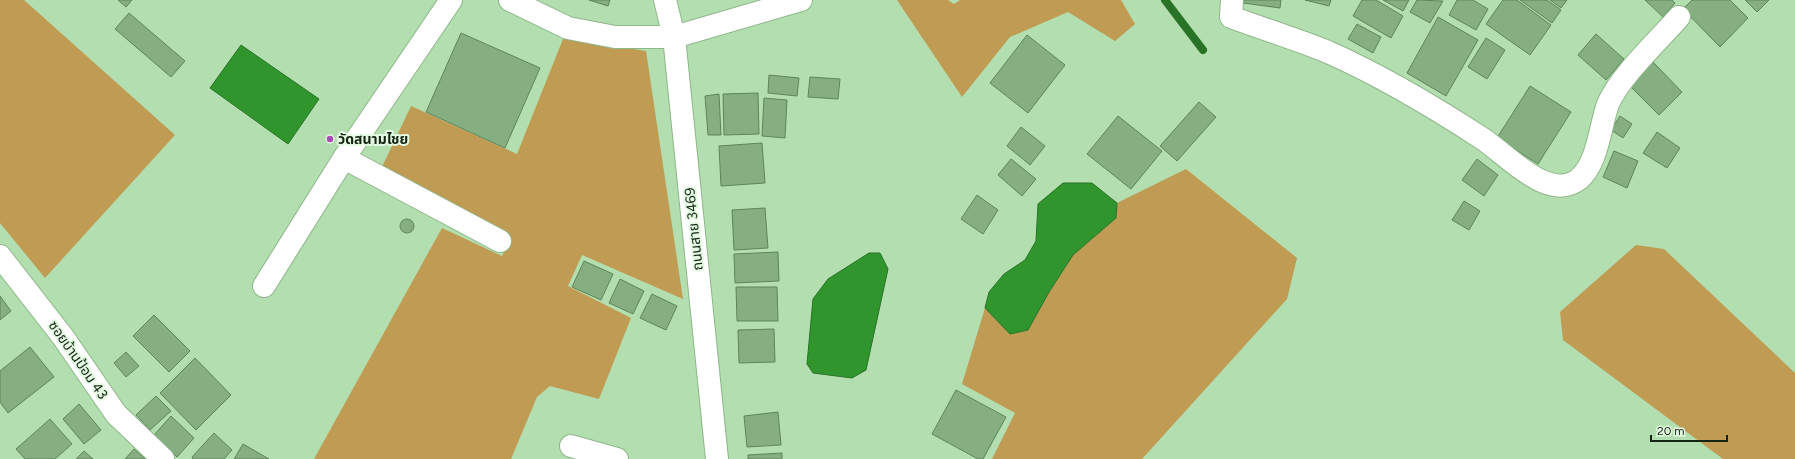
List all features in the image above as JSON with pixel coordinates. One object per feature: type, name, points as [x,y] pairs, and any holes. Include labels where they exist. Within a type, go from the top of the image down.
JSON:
[{"type":"street","points":[[264,286],[344,158],[451,0]]},
{"type":"street","points":[[510,0],[568,28],[615,37],[674,37],[801,0]]},
{"type":"street","name":"ถนนสาย 3469","points":[[665,0],[674,37],[717,459]]},
{"type":"street","points":[[1232,0],[1231,18],[1327,52],[1389,81],[1484,140],[1536,179],[1551,185],[1567,186],[1579,179],[1590,166],[1609,104],[1619,84],[1679,17]]},
{"type":"street","points":[[344,158],[500,240]]},
{"type":"street","name":"ซอยบ้านป้อม 43","points":[[0,256],[63,337],[116,414],[163,459]]},
{"type":"street","points":[[571,446],[617,459]]},
{"type":"shaded area","points":[[0,0],[24,0],[175,135],[45,278],[0,223]]},
{"type":"shaded area","points":[[897,0],[948,0],[954,4],[960,0],[1121,0],[1135,24],[1115,41],[1068,12],[1010,37],[962,97]]},
{"type":"shaded area","points":[[565,34],[582,41],[646,51],[683,299],[582,255],[568,286],[631,318],[599,399],[550,386],[537,397],[511,459],[314,459],[442,228],[502,256],[511,237],[382,167],[411,106],[517,154]]},
{"type":"shaded area","points":[[241,45],[319,99],[288,144],[210,88]]},
{"type":"shaded area","points":[[1186,169],[1297,258],[1287,299],[1142,459],[992,459],[1015,413],[962,384],[985,308],[1010,334],[1028,330],[1049,292],[1073,255],[1116,218],[1117,203]]},
{"type":"shaded area","points":[[1063,183],[1092,183],[1117,203],[1116,218],[1073,255],[1049,292],[1028,330],[1010,334],[985,308],[989,292],[1004,274],[1025,260],[1036,241],[1038,204]]},
{"type":"shaded area","points":[[1636,245],[1664,249],[1795,373],[1795,459],[1723,459],[1563,340],[1560,312]]},
{"type":"shaded area","points":[[869,253],[880,253],[888,269],[866,370],[852,378],[813,373],[807,364],[813,299],[828,279]]},
{"type":"building","points":[[118,0],[132,0],[126,7]]},
{"type":"building","points":[[589,0],[610,0],[608,6]]},
{"type":"building","points":[[1244,0],[1281,0],[1280,8],[1243,3]]},
{"type":"building","points":[[1305,0],[1331,0],[1329,6]]},
{"type":"building","points":[[1362,0],[1376,0],[1403,16],[1391,38],[1353,16]]},
{"type":"building","points":[[1383,0],[1409,0],[1403,11]]},
{"type":"building","points":[[1417,0],[1443,1],[1430,23],[1410,12]]},
{"type":"building","points":[[1457,0],[1473,0],[1488,9],[1476,30],[1449,15]]},
{"type":"building","points":[[1503,0],[1517,0],[1551,25],[1530,55],[1486,24]]},
{"type":"building","points":[[1520,0],[1547,0],[1561,10],[1552,23]]},
{"type":"building","points":[[1550,0],[1567,0],[1561,8]]},
{"type":"building","points":[[1645,0],[1672,0],[1675,3],[1663,17]]},
{"type":"building","points":[[1692,0],[1730,0],[1748,18],[1720,47],[1683,9]]},
{"type":"building","points":[[1745,0],[1769,0],[1757,12]]},
{"type":"building","points":[[129,13],[185,61],[171,77],[115,29]]},
{"type":"building","points":[[1438,17],[1478,40],[1446,96],[1407,73]]},
{"type":"building","points":[[1357,24],[1381,37],[1373,53],[1348,39]]},
{"type":"building","points":[[461,33],[540,68],[505,148],[426,112]]},
{"type":"building","points":[[1596,34],[1624,59],[1606,80],[1578,55]]},
{"type":"building","points":[[1027,35],[1065,65],[1028,113],[990,83]]},
{"type":"building","points":[[1486,38],[1505,50],[1487,79],[1468,67]]},
{"type":"building","points":[[1653,62],[1682,92],[1659,115],[1629,85]]},
{"type":"building","points":[[769,75],[799,78],[797,96],[768,93]]},
{"type":"building","points":[[810,77],[840,79],[838,99],[808,97]]},
{"type":"building","points":[[1530,86],[1571,112],[1538,164],[1497,138]]},
{"type":"building","points":[[758,93],[759,134],[724,135],[723,94]]},
{"type":"building","points":[[719,94],[721,135],[708,135],[705,96]]},
{"type":"building","points":[[764,98],[787,100],[785,138],[762,136]]},
{"type":"building","points":[[1199,102],[1216,117],[1177,161],[1160,146]]},
{"type":"building","points":[[1118,116],[1162,151],[1131,189],[1087,154]]},
{"type":"building","points":[[1620,116],[1632,124],[1623,138],[1611,130]]},
{"type":"building","points":[[1021,127],[1045,146],[1030,165],[1007,146]]},
{"type":"building","points":[[1657,132],[1680,148],[1667,168],[1643,153]]},
{"type":"building","points":[[762,143],[765,183],[721,186],[719,146]]},
{"type":"building","points":[[1614,151],[1638,161],[1627,188],[1603,177]]},
{"type":"building","points":[[1011,159],[1036,179],[1022,196],[998,175]]},
{"type":"building","points":[[1477,159],[1498,175],[1484,196],[1462,180]]},
{"type":"building","points":[[977,195],[998,210],[983,234],[961,219]]},
{"type":"building","points":[[1464,201],[1480,211],[1469,230],[1452,220]]},
{"type":"building","points":[[765,208],[768,248],[734,250],[732,210]]},
{"type":"building","points":[[404,219],[410,219],[414,223],[414,229],[410,233],[404,233],[400,229],[400,223]]},
{"type":"building","points":[[778,252],[779,281],[735,283],[734,254]]},
{"type":"building","points":[[584,261],[613,274],[601,300],[572,287]]},
{"type":"building","points":[[620,279],[644,291],[633,314],[609,303]]},
{"type":"building","points":[[736,287],[777,287],[778,321],[737,321]]},
{"type":"building","points":[[652,294],[677,306],[666,330],[640,318]]},
{"type":"building","points":[[0,296],[11,311],[0,320]]},
{"type":"building","points":[[154,315],[190,351],[169,372],[133,336]]},
{"type":"building","points":[[774,329],[775,362],[739,363],[738,330]]},
{"type":"building","points":[[30,347],[54,377],[8,413],[0,402],[0,371]]},
{"type":"building","points":[[126,352],[139,366],[126,377],[114,363]]},
{"type":"building","points":[[195,358],[231,395],[196,430],[160,393]]},
{"type":"building","points":[[956,390],[1006,417],[983,459],[978,459],[932,434]]},
{"type":"building","points":[[156,396],[171,411],[150,430],[136,415]]},
{"type":"building","points":[[79,404],[101,430],[84,444],[63,419]]},
{"type":"building","points":[[778,412],[781,445],[747,447],[744,416]]},
{"type":"building","points":[[171,416],[194,438],[177,457],[154,435]]},
{"type":"building","points":[[50,419],[72,444],[55,459],[25,459],[16,449]]},
{"type":"building","points":[[214,433],[232,450],[224,459],[193,459],[192,457]]},
{"type":"building","points":[[243,444],[269,459],[234,459]]},
{"type":"building","points":[[134,449],[145,459],[125,459]]},
{"type":"building","points":[[84,451],[93,459],[76,459]]},
{"type":"building","points":[[782,453],[782,459],[748,459],[748,455]]},
{"type":"waterway","points":[[1165,0],[1203,50]]},
{"type":"place","name":"วัดสนามไชย","points":[[330,139]]}]
